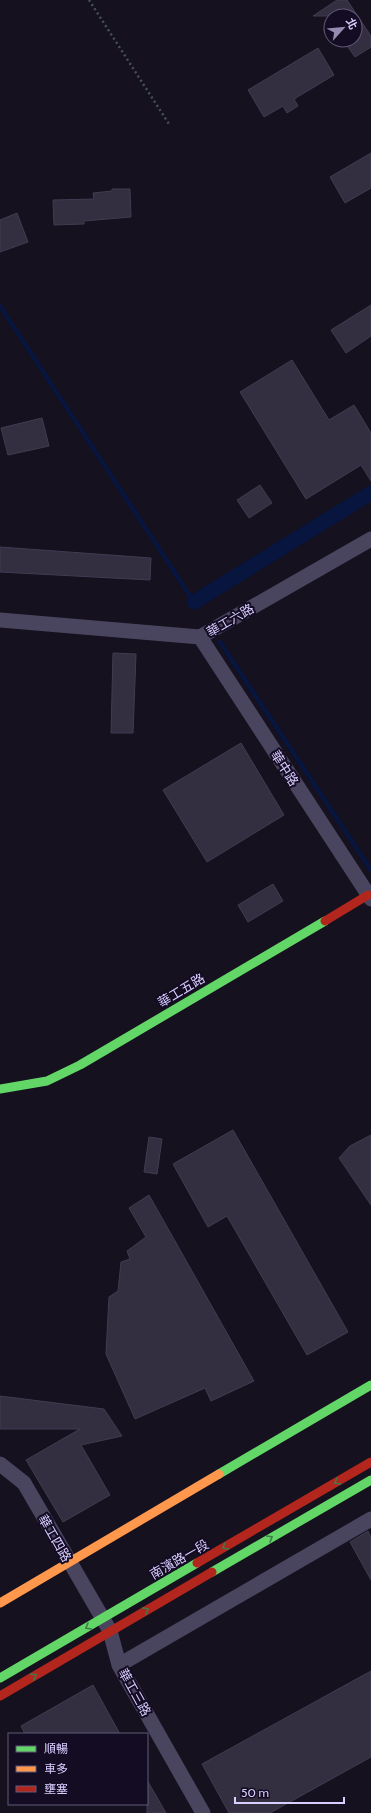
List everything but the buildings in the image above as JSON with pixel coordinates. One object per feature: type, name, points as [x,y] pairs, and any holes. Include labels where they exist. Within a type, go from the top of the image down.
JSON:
[{"type":"main road","name":"華工五路","points":[[0,1089],[47,1081],[80,1065],[370,897]]},
{"type":"main road","points":[[0,1602],[371,1385]]},
{"type":"main road","name":"南濱路一段","points":[[0,1696],[106,1625],[371,1462]]},
{"type":"main road","name":"南濱路一段","points":[[0,1678],[106,1625],[371,1480]]},
{"type":"street","name":"華工六路","points":[[0,620],[200,637],[371,539]]},
{"type":"street","name":"華中路","points":[[200,637],[370,897]]},
{"type":"street","name":"華工四路","points":[[0,1464],[24,1483],[106,1625]]},
{"type":"street","points":[[119,1665],[371,1520]]},
{"type":"street","name":"華工三路","points":[[106,1625],[119,1665],[203,1813]]},
{"type":"path","points":[[89,0],[169,124]]},
{"type":"waterway","points":[[0,306],[194,602]]},
{"type":"waterway","points":[[194,602],[371,493]]},
{"type":"waterway","points":[[220,642],[371,870]]},
{"type":"traffic: fast","points":[[0,1089],[47,1081],[80,1065],[325,921]]},
{"type":"traffic: fast","points":[[219,1474],[371,1385]]},
{"type":"traffic: fast","points":[[212,1572],[371,1480]]},
{"type":"traffic: fast","points":[[0,1678],[197,1563]]},
{"type":"traffic: slow","points":[[0,1603],[219,1474]]},
{"type":"traffic: jam","points":[[325,921],[368,895]]},
{"type":"traffic: jam","points":[[197,1563],[371,1462]]},
{"type":"traffic: jam","points":[[0,1696],[212,1572]]}]
